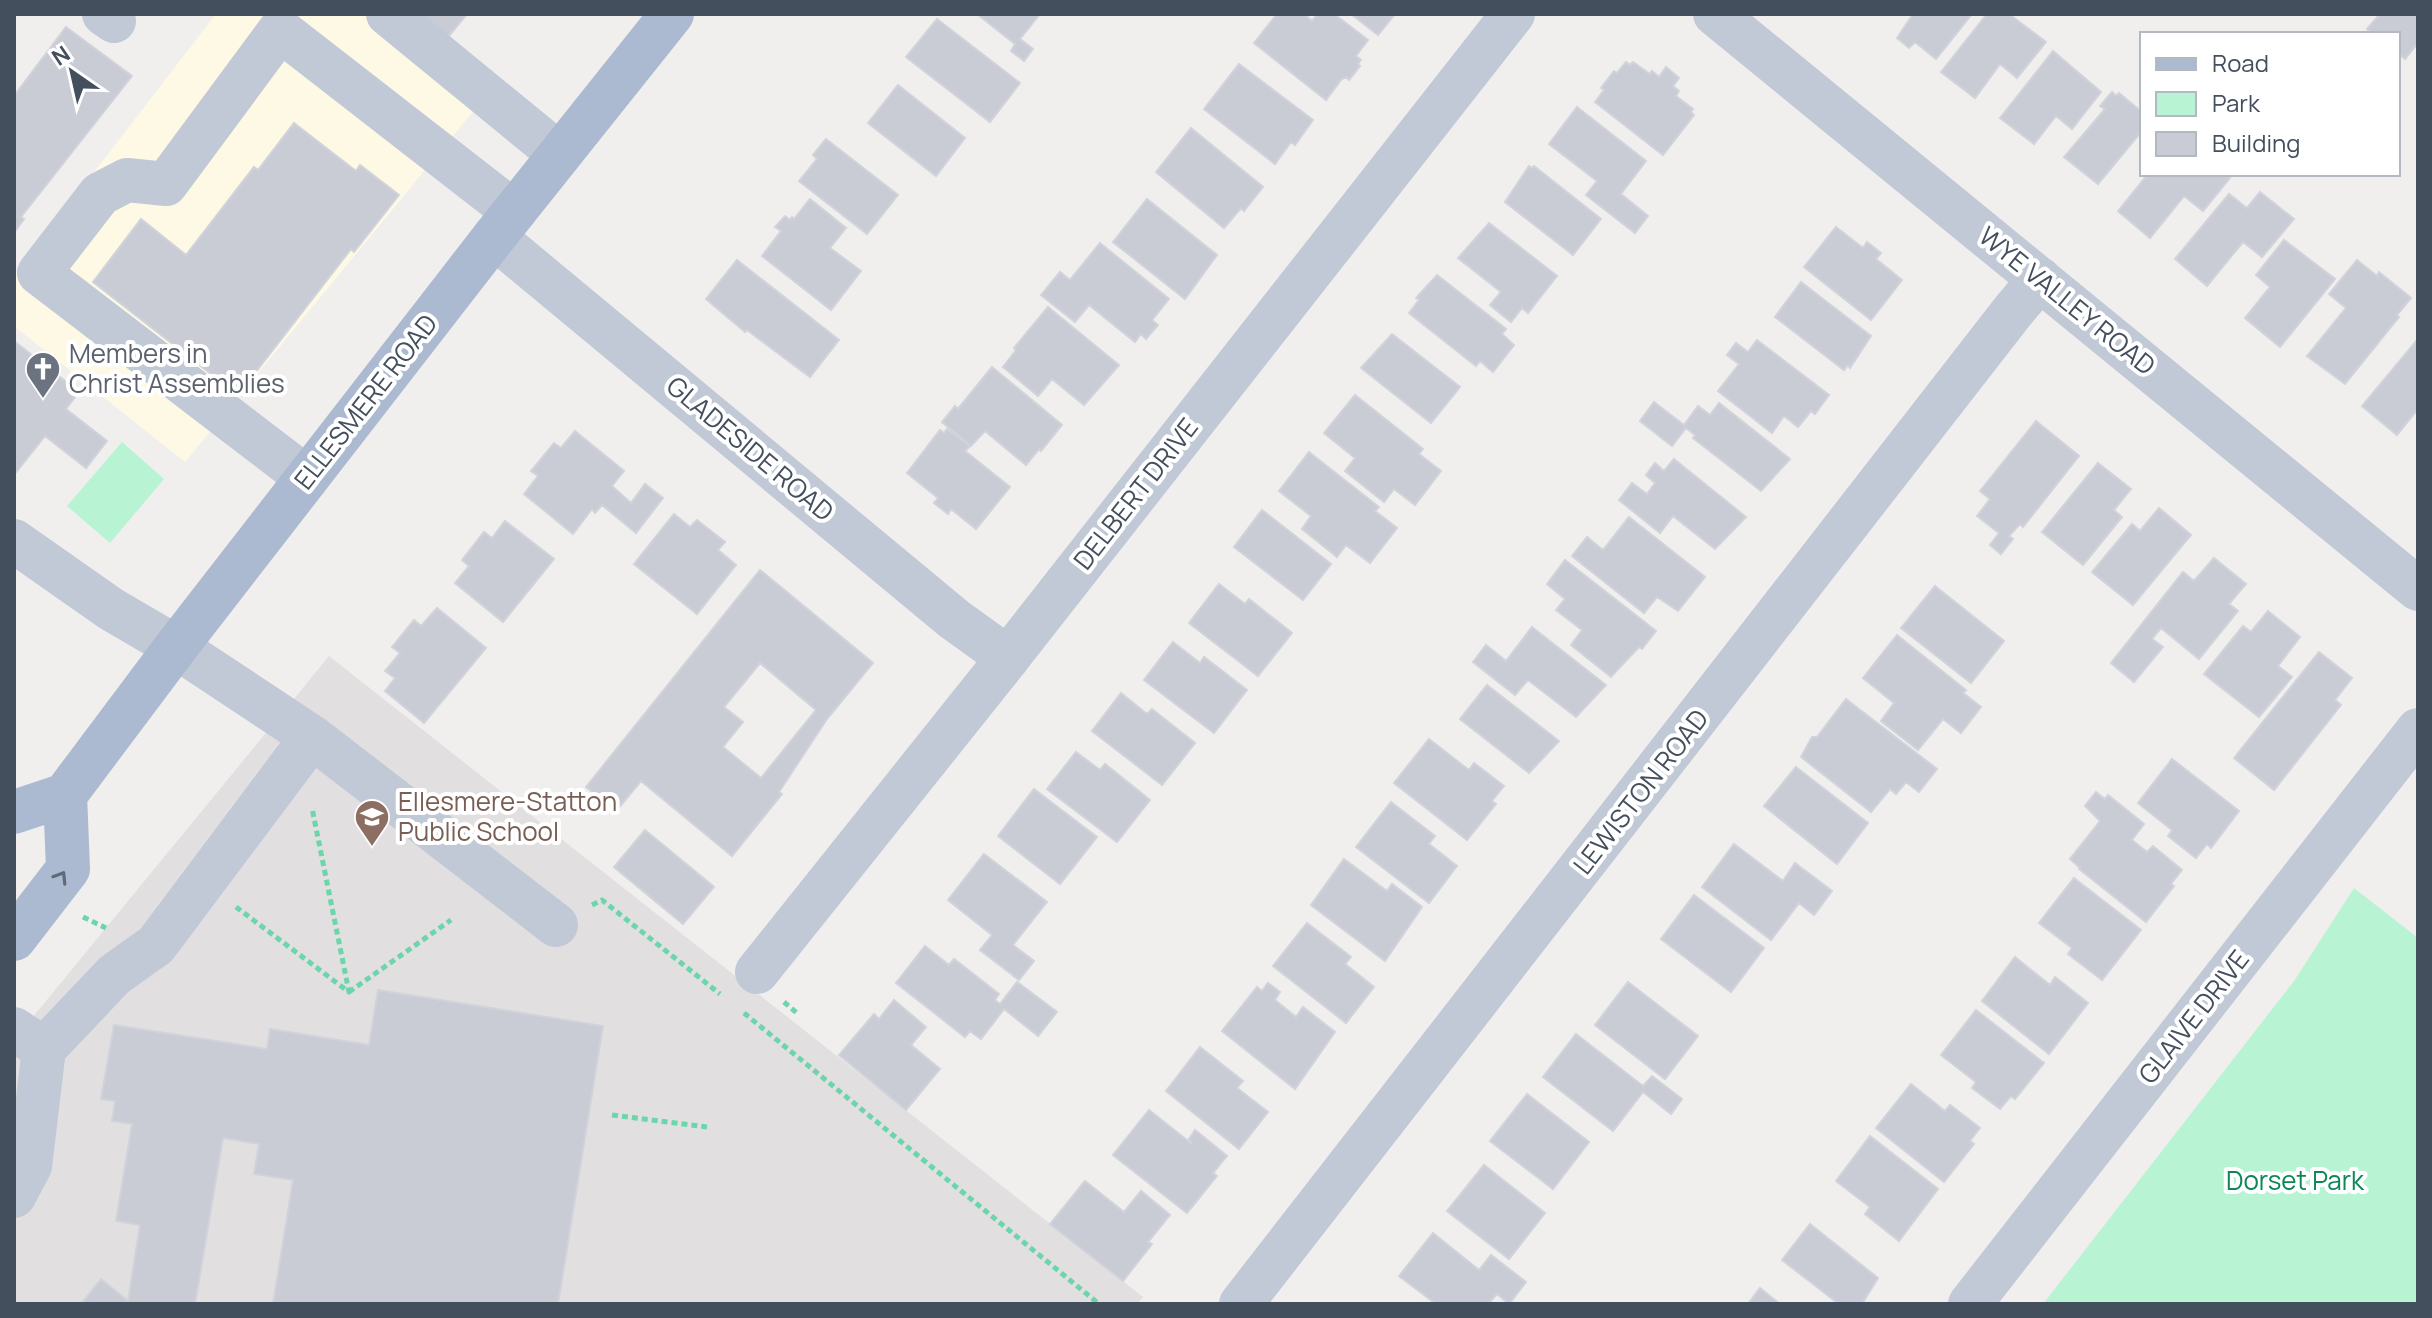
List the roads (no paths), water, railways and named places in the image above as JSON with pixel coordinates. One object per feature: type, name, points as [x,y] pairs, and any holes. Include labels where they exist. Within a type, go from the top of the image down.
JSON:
[{"type":"main road","name":"ELLESMERE ROAD","points":[[65,795],[307,478],[672,14]]},
{"type":"main road","points":[[14,812],[65,795],[68,869],[14,939]]},
{"type":"street","points":[[388,14],[559,154]]},
{"type":"street","name":"DELBERT DRIVE","points":[[743,995],[1513,14]]},
{"type":"street","name":"WYE VALLEY ROAD","points":[[1715,14],[2418,589]]},
{"type":"street","name":"GLADESIDE ROAD","points":[[307,478],[39,273],[100,194],[127,180],[166,184],[280,30],[954,619],[1008,658]]},
{"type":"street","name":"LEWISTON ROAD","points":[[1241,1304],[2040,279]]},
{"type":"street","points":[[14,541],[111,609],[176,647],[312,737],[556,925]]},
{"type":"street","name":"GLAIVE DRIVE","points":[[1970,1304],[2418,730]]},
{"type":"street","points":[[14,1196],[30,1166],[29,1039],[156,945],[312,737]]},
{"type":"place","name":"Members in Christ Assemblies","points":[[43,400]]},
{"type":"place","name":"Ellesmere-Statton Public School","points":[[372,848]]},
{"type":"park label","name":"Dorset Park","points":[[2295,1181]]}]
